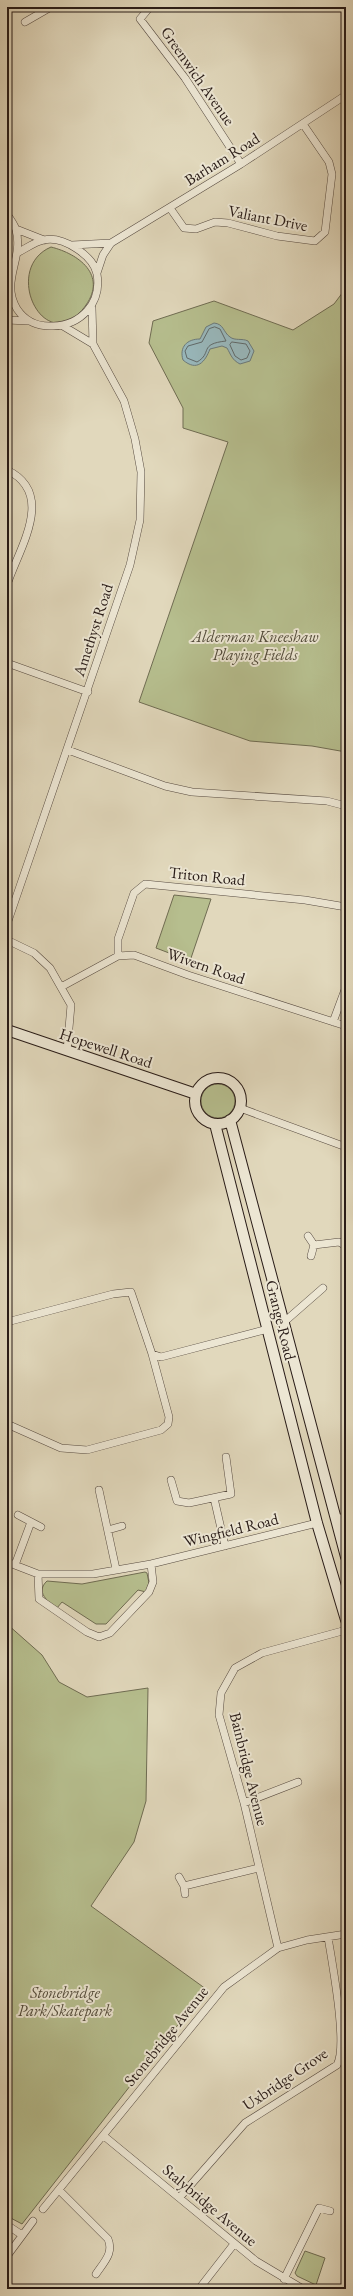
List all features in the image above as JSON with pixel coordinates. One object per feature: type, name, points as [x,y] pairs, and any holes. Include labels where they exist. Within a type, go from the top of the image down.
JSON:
[{"type":"street","points":[[25,22],[51,7]]},
{"type":"street","name":"Greenwich Avenue","points":[[150,7],[140,19],[185,78],[241,164]]},
{"type":"street","name":"Barham Road","points":[[97,273],[103,255],[112,243],[241,164],[346,95]]},
{"type":"street","name":"Valiant Drive","points":[[170,208],[184,228],[196,229],[216,222],[228,223],[278,236],[315,241],[325,232],[332,174],[329,162],[303,124]]},
{"type":"street","points":[[7,214],[16,229],[17,253],[8,284],[8,298],[28,321]]},
{"type":"street","points":[[7,320],[28,321],[47,326],[63,326],[79,319],[92,308],[96,292],[97,273],[88,259],[72,245],[44,240],[16,229]]},
{"type":"street","points":[[17,253],[44,240]]},
{"type":"street","name":"Barham Road","points":[[72,245],[112,243]]},
{"type":"street","name":"Amethyst Road","points":[[7,924],[88,692],[130,565],[140,513],[141,472],[135,439],[124,401],[93,344],[92,308]]},
{"type":"street","points":[[63,326],[93,344]]},
{"type":"street","points":[[7,470],[24,483],[32,498],[33,507],[24,545],[15,560],[7,585]]},
{"type":"street","points":[[7,663],[88,692]]},
{"type":"street","points":[[68,750],[165,786],[192,792],[327,801],[346,806]]},
{"type":"street","name":"Triton Road","points":[[118,956],[118,939],[134,893],[145,884],[305,900],[346,907]]},
{"type":"street","points":[[7,940],[34,953],[50,968],[62,987],[71,1005],[67,1051]]},
{"type":"street","name":"Wivern Road","points":[[118,956],[134,955],[188,975],[346,1026]]},
{"type":"street","points":[[62,987],[118,956]]},
{"type":"street","points":[[334,1022],[346,987]]},
{"type":"street","name":"Hopewell Road","points":[[7,1030],[196,1094]]},
{"type":"street","points":[[218,1078],[225,1079],[237,1088],[240,1094],[240,1108],[230,1120],[215,1124],[209,1122],[198,1113],[196,1107],[196,1094],[204,1082],[218,1078]]},
{"type":"street","points":[[240,1108],[346,1147]]},
{"type":"street","name":"Grange Road","points":[[230,1120],[346,1557]]},
{"type":"street","name":"Grange Road","points":[[215,1124],[317,1523],[346,1620]]},
{"type":"street","points":[[308,1236],[314,1245],[311,1256]]},
{"type":"street","points":[[314,1245],[338,1242],[346,1246]]},
{"type":"street","name":"Grange Road","points":[[283,1323],[323,1288]]},
{"type":"street","points":[[7,1322],[113,1294],[130,1292],[152,1354],[169,1417],[168,1424],[161,1430],[87,1450],[61,1448],[7,1424]]},
{"type":"street","points":[[152,1354],[161,1357],[268,1329],[283,1323]]},
{"type":"street","points":[[171,1480],[177,1501],[189,1503],[230,1494],[226,1457]]},
{"type":"street","points":[[99,1490],[116,1569]]},
{"type":"street","points":[[214,1498],[225,1546]]},
{"type":"street","points":[[18,1515],[41,1526]]},
{"type":"street","points":[[336,1519],[346,1517]]},
{"type":"street","points":[[15,1565],[30,1522]]},
{"type":"street","name":"Wingfield Road","points":[[7,1562],[38,1574],[80,1575],[151,1564],[317,1523]]},
{"type":"street","points":[[108,1530],[122,1526]]},
{"type":"street","points":[[38,1574],[39,1599],[87,1632],[99,1637],[110,1633],[149,1592],[153,1582],[151,1564]]},
{"type":"street","name":"Bainbridge Avenue","points":[[278,1948],[244,1803],[220,1715],[220,1693],[235,1668],[262,1652],[346,1630]]},
{"type":"street","points":[[244,1803],[298,1782]]},
{"type":"street","points":[[179,1877],[185,1890],[259,1868]]},
{"type":"street","name":"Stonebridge Avenue","points":[[44,2209],[224,1987],[278,1948],[328,1936],[346,1934]]},
{"type":"street","name":"Uxbridge Grove","points":[[180,2197],[245,2123],[337,2065],[340,2060],[342,2042],[328,1936]]},
{"type":"street","name":"Stalybridge Avenue","points":[[104,2136],[256,2261],[303,2289]]},
{"type":"street","points":[[58,2190],[108,2239],[111,2246],[110,2252],[96,2274]]},
{"type":"street","points":[[284,2279],[319,2208],[330,2211]]},
{"type":"street","points":[[7,2256],[33,2221]]},
{"type":"street","points":[[7,2225],[22,2235]]},
{"type":"street","points":[[199,2289],[234,2244]]},
{"type":"green space","points":[[51,247],[71,255],[87,267],[92,275],[93,284],[92,294],[86,305],[71,320],[56,323],[44,317],[34,306],[29,290],[29,273],[36,258]]},
{"type":"green space","name":"Alderman Kneeshaw Playing Fields","points":[[346,288],[346,752],[312,746],[250,741],[139,702],[228,442],[183,428],[183,408],[149,343],[153,321],[214,301],[293,330],[334,304]]},
{"type":"green space","points":[[174,895],[211,899],[190,961],[156,948]]},
{"type":"green space","points":[[218,1084],[230,1089],[235,1101],[230,1113],[218,1118],[206,1113],[201,1101],[206,1089]]},
{"type":"green space","points":[[145,1572],[147,1573],[149,1583],[146,1592],[138,1590],[106,1624],[96,1624],[62,1602],[57,1608],[47,1600],[42,1589],[47,1581],[82,1584]]},
{"type":"green space","name":"Stonebridge Park/Skatepark","points":[[7,1624],[42,1655],[59,1682],[87,1697],[148,1688],[146,1801],[134,1842],[91,1906],[206,1989],[22,2224],[7,2216]]},
{"type":"green space","points":[[305,2251],[325,2258],[316,2285],[297,2276],[295,2273]]},
{"type":"water","points":[[214,323],[220,325],[232,338],[248,341],[254,351],[250,361],[240,364],[233,359],[227,348],[222,346],[210,349],[206,358],[200,364],[192,365],[183,360],[182,351],[185,345],[191,340],[200,339],[206,327]]}]
